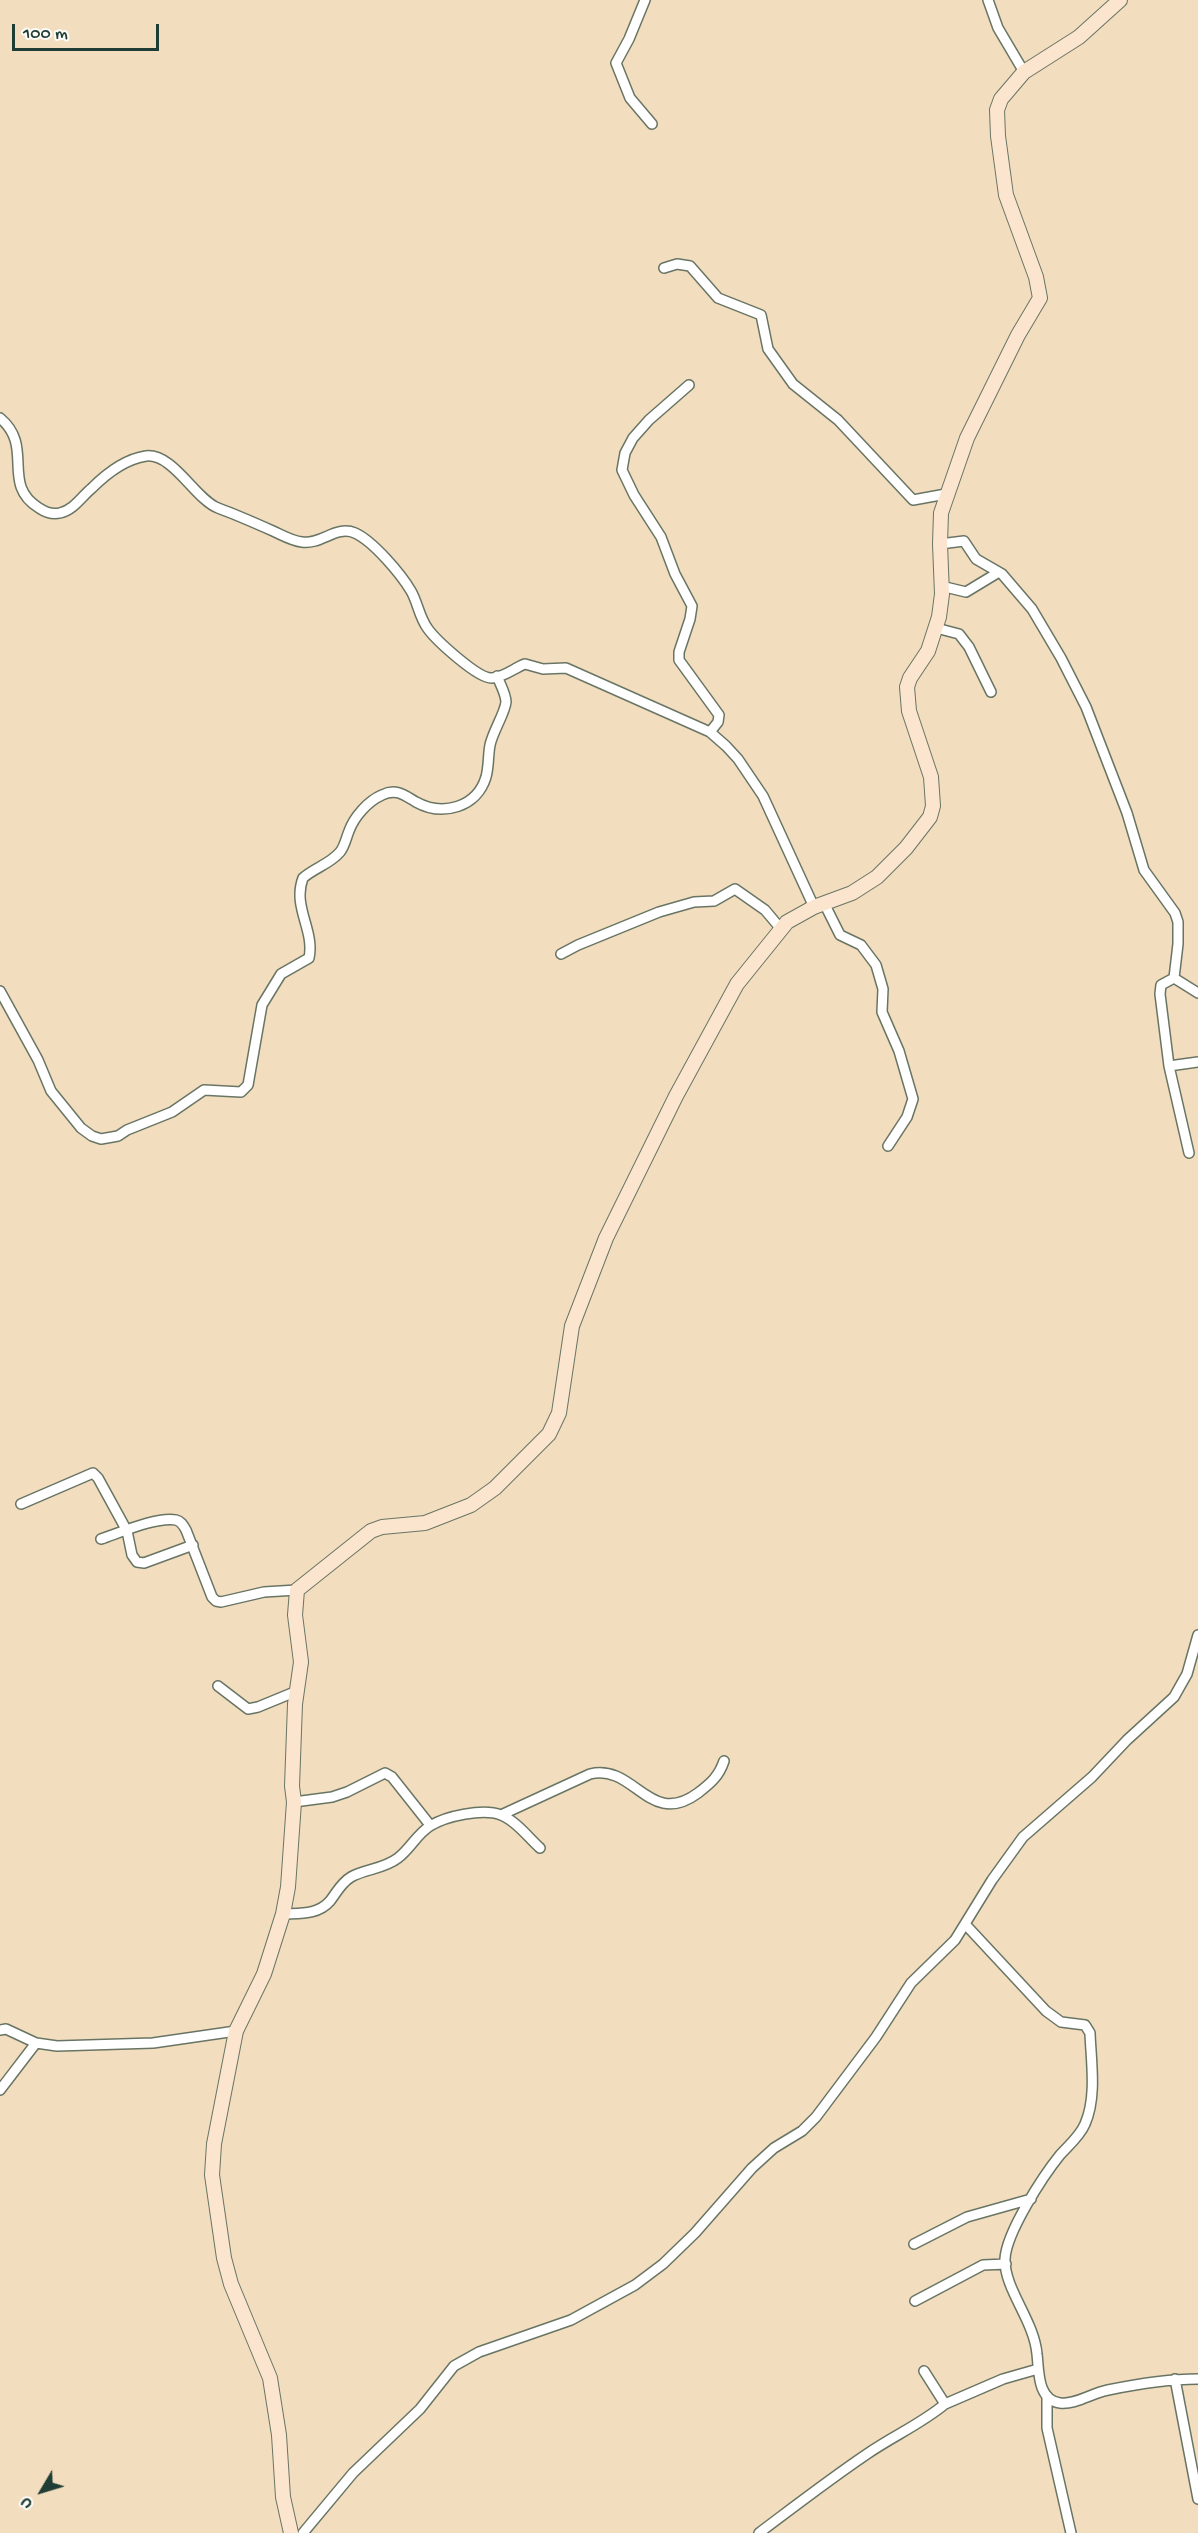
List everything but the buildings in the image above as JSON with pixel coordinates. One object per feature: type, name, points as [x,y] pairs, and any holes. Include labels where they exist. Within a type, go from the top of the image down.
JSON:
[{"type":"street","points":[[645,0],[616,63],[627,93],[652,124]]},
{"type":"street","points":[[988,0],[998,28],[1024,72]]},
{"type":"street","points":[[101,1539],[157,1521],[176,1520],[182,1523],[193,1545],[212,1597],[216,1601],[221,1602],[264,1592],[297,1590],[370,1531],[425,1523],[471,1504],[495,1488],[553,1429],[561,1405],[572,1326],[615,1218],[725,1005],[748,969],[781,929],[795,916],[852,893],[877,877],[906,848],[930,817],[933,806],[931,777],[909,711],[907,687],[910,678],[928,651],[941,607],[941,513],[967,438],[1021,329],[1040,298],[1036,277],[1006,195],[998,136],[998,104],[1024,72],[1079,37],[1120,0]]},
{"type":"street","points":[[664,268],[687,264],[718,298],[760,315],[768,349],[793,384],[838,420],[913,500],[946,494]]},
{"type":"street","points":[[689,385],[649,420],[633,438],[625,453],[622,470],[634,495],[661,537],[675,574],[691,604],[690,619],[678,655],[719,715],[718,722],[710,732]]},
{"type":"street","points":[[0,418],[14,435],[18,450],[16,480],[18,486],[25,497],[38,508],[51,514],[62,513],[73,507],[103,478],[121,466],[136,459],[148,456],[157,457],[178,472],[214,507],[296,541],[312,542],[343,530],[358,535],[381,555],[408,586],[421,618],[439,641],[483,676],[497,676],[514,671],[525,664],[549,669],[566,668],[710,732],[738,759],[763,796],[820,906],[840,936],[861,945],[876,964],[883,989],[882,1012],[899,1051],[913,1099],[907,1117],[888,1146]]},
{"type":"street","points":[[940,544],[964,541],[976,559],[999,572],[1032,609],[1061,658],[1100,738],[1127,813],[1144,870],[1175,913],[1178,922],[1178,944],[1174,978]]},
{"type":"street","points":[[941,586],[966,592],[999,572]]},
{"type":"street","points":[[936,628],[959,634],[969,647],[991,692]]},
{"type":"street","points":[[0,991],[39,1060],[51,1091],[81,1128],[92,1136],[109,1139],[118,1136],[127,1130],[172,1112],[204,1090],[241,1092],[248,1085],[262,1005],[281,974],[309,958],[310,944],[299,904],[303,878],[343,849],[349,830],[358,814],[382,795],[391,792],[400,793],[427,806],[454,809],[478,794],[486,778],[493,733],[506,700],[497,676]]},
{"type":"street","points":[[561,954],[659,912],[694,902],[714,901],[735,889],[765,910],[781,929]]},
{"type":"street","points":[[1174,978],[1198,993]]},
{"type":"street","points":[[1174,978],[1164,982],[1161,988],[1169,1066],[1189,1154]]},
{"type":"street","points":[[1169,1066],[1198,1062]]},
{"type":"street","points":[[21,1503],[93,1473],[127,1531],[134,1560],[140,1563],[193,1545]]},
{"type":"street","points":[[291,2533],[283,2497],[279,2435],[270,2378],[231,2284],[214,2193],[212,2162],[236,2031],[264,1974],[283,1914],[288,1887],[294,1802],[292,1786],[297,1691],[301,1662],[295,1615],[297,1590]]},
{"type":"street","points":[[303,2533],[353,2473],[420,2409],[454,2366],[479,2352],[552,2327],[597,2307],[635,2285],[676,2253],[716,2212],[752,2168],[774,2148],[802,2131],[816,2117],[876,2037],[911,1983],[955,1940],[1023,1837],[1092,1777],[1127,1740],[1174,1697],[1187,1674],[1198,1635]]},
{"type":"street","points":[[218,1686],[248,1708],[258,1707],[297,1691]]},
{"type":"street","points":[[501,1815],[590,1774],[602,1771],[633,1785],[647,1798],[662,1804],[679,1803],[708,1785],[720,1774],[724,1761]]},
{"type":"street","points":[[294,1802],[332,1797],[384,1773],[392,1777],[430,1825]]},
{"type":"street","points":[[283,1914],[320,1909],[352,1876],[398,1858],[430,1825],[465,1814],[501,1815],[516,1825],[540,1848]]},
{"type":"street","points":[[965,1924],[1046,2011],[1061,2022],[1085,2025],[1090,2033],[1091,2093],[1088,2117],[1082,2130],[1048,2171],[1031,2199],[1012,2237],[1006,2264],[1009,2281],[1033,2332],[1038,2369],[1047,2397],[1047,2428],[1071,2533]]},
{"type":"street","points":[[0,2030],[6,2029],[36,2043],[65,2046],[131,2044],[236,2031]]},
{"type":"street","points":[[0,2090],[36,2043]]},
{"type":"street","points":[[914,2244],[967,2217],[1031,2199]]},
{"type":"street","points":[[915,2301],[984,2265],[1006,2264]]},
{"type":"street","points":[[759,2533],[800,2500],[868,2453],[923,2421],[945,2404],[1004,2379],[1038,2369]]},
{"type":"street","points":[[924,2371],[945,2404]]},
{"type":"street","points":[[1047,2397],[1055,2402],[1066,2403],[1107,2390],[1175,2379],[1198,2379]]},
{"type":"street","points":[[1175,2379],[1198,2499]]}]
